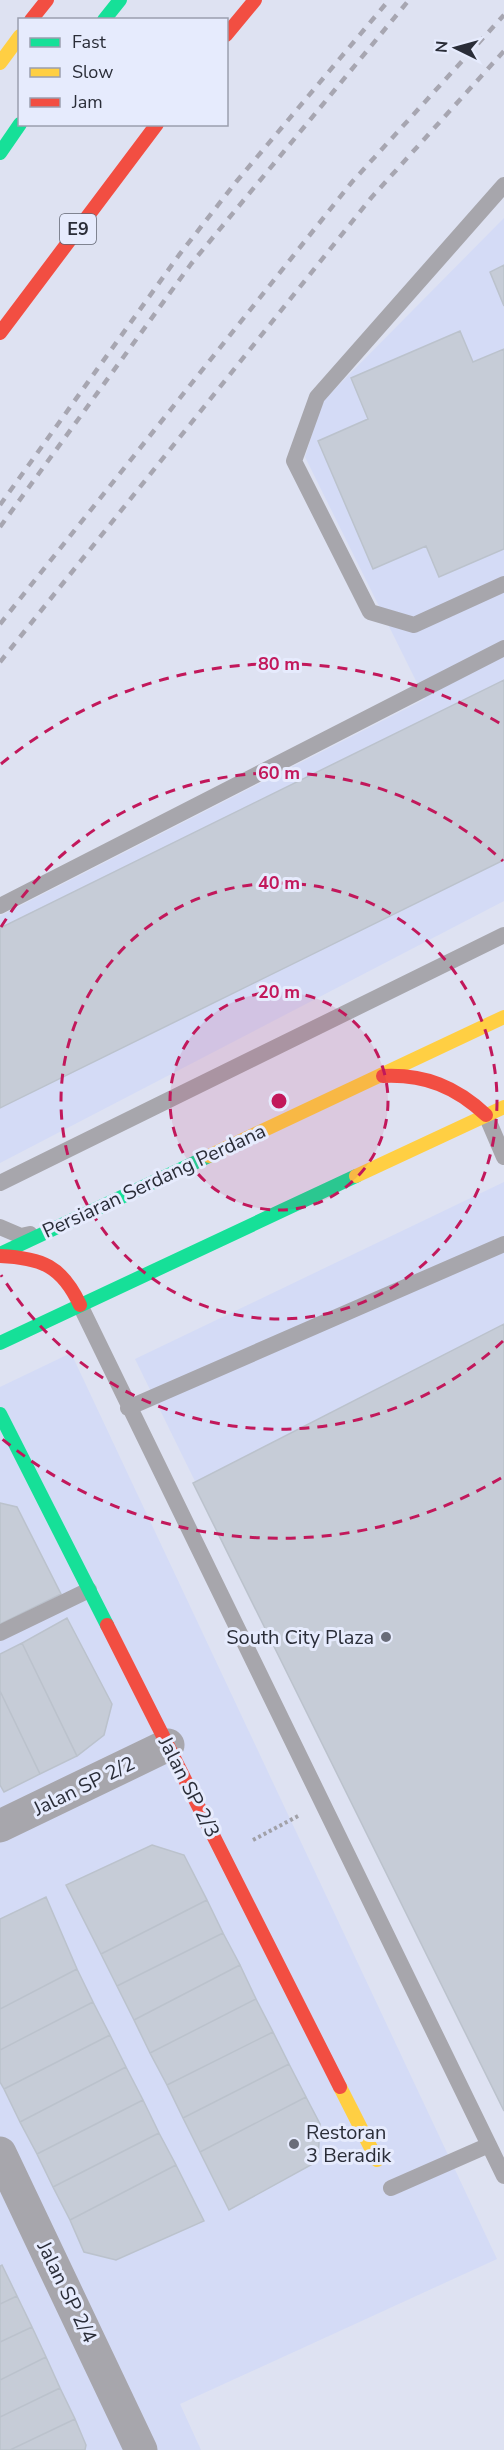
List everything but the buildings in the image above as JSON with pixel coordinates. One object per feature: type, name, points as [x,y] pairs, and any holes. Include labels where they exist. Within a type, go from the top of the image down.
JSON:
[{"type":"main road","points":[[33,18],[47,0]]},
{"type":"main road","points":[[106,18],[120,0]]},
{"type":"main road","points":[[228,33],[255,0]]},
{"type":"main road","points":[[0,63],[18,39]]},
{"type":"main road","points":[[0,153],[19,126]]},
{"type":"main road","name":"E9","points":[[0,333],[155,126]]},
{"type":"main road","name":"Persiaran Serdang Perdana","points":[[0,1255],[504,1017]]},
{"type":"main road","points":[[376,1077],[401,1074],[425,1077],[448,1085],[469,1099],[486,1115]]},
{"type":"main road","points":[[0,1343],[504,1107]]},
{"type":"main road","points":[[0,1255],[30,1257],[45,1263],[70,1286],[80,1305]]},
{"type":"main road","name":"Jalan SP 2/3","points":[[0,1414],[10,1456],[89,1590],[377,2160]]},
{"type":"street","name":"Jalan SP 2/2","points":[[0,1826],[168,1745]]},
{"type":"street","name":"Jalan SP 2/4","points":[[0,2153],[137,2440]]},
{"type":"lane","points":[[504,185],[317,397],[294,461],[370,612],[414,625],[504,584]]},
{"type":"lane","points":[[0,906],[504,648]]},
{"type":"lane","points":[[0,1183],[504,935]]},
{"type":"lane","points":[[486,1115],[504,1157]]},
{"type":"lane","points":[[0,1227],[21,1236],[54,1229]]},
{"type":"lane","points":[[128,1408],[504,1244]]},
{"type":"lane","points":[[80,1305],[128,1408],[504,2176]]},
{"type":"lane","points":[[0,1633],[89,1590]]},
{"type":"lane","points":[[391,2188],[489,2145]]},
{"type":"path","points":[[274,1830],[299,1815]]},
{"type":"shaded area","points":[[504,218],[504,901],[0,1163],[0,916],[425,699],[305,457],[322,402]]},
{"type":"shaded area","name":"South City Plaza","points":[[504,1182],[504,2111],[135,1359]]},
{"type":"shaded area","points":[[71,1353],[497,2259],[180,2404],[201,2450],[0,2450],[0,1387]]},
{"type":"railway","points":[[0,505],[179,255],[236,182],[389,0]]},
{"type":"railway","points":[[0,527],[191,264],[409,0]]},
{"type":"railway","points":[[0,624],[352,182],[504,15]]},
{"type":"railway","points":[[0,662],[371,198],[504,51]]},
{"type":"traffic: fast","points":[[106,18],[120,0]]},
{"type":"traffic: fast","points":[[0,153],[19,126]]},
{"type":"traffic: fast","points":[[0,1254],[209,1156]]},
{"type":"traffic: fast","points":[[0,1343],[356,1176]]},
{"type":"traffic: fast","points":[[0,1414],[107,1625]]},
{"type":"traffic: slow","points":[[0,63],[18,39]]},
{"type":"traffic: slow","points":[[209,1156],[504,1017]]},
{"type":"traffic: slow","points":[[356,1176],[504,1107]]},
{"type":"traffic: slow","points":[[340,2087],[377,2160]]},
{"type":"traffic: jam","points":[[33,18],[47,0]]},
{"type":"traffic: jam","points":[[228,33],[255,0]]},
{"type":"traffic: jam","points":[[0,333],[155,126]]},
{"type":"traffic: jam","points":[[383,1076],[413,1077],[439,1084],[463,1097],[486,1115]]},
{"type":"traffic: jam","points":[[0,1256],[28,1259],[49,1267],[66,1281],[80,1305]]},
{"type":"traffic: jam","points":[[107,1625],[340,2087]]},
{"type":"place","name":"South City Plaza","points":[[386,1637]]},
{"type":"place","name":"Restoran 3 Beradik","points":[[294,2144]]}]
